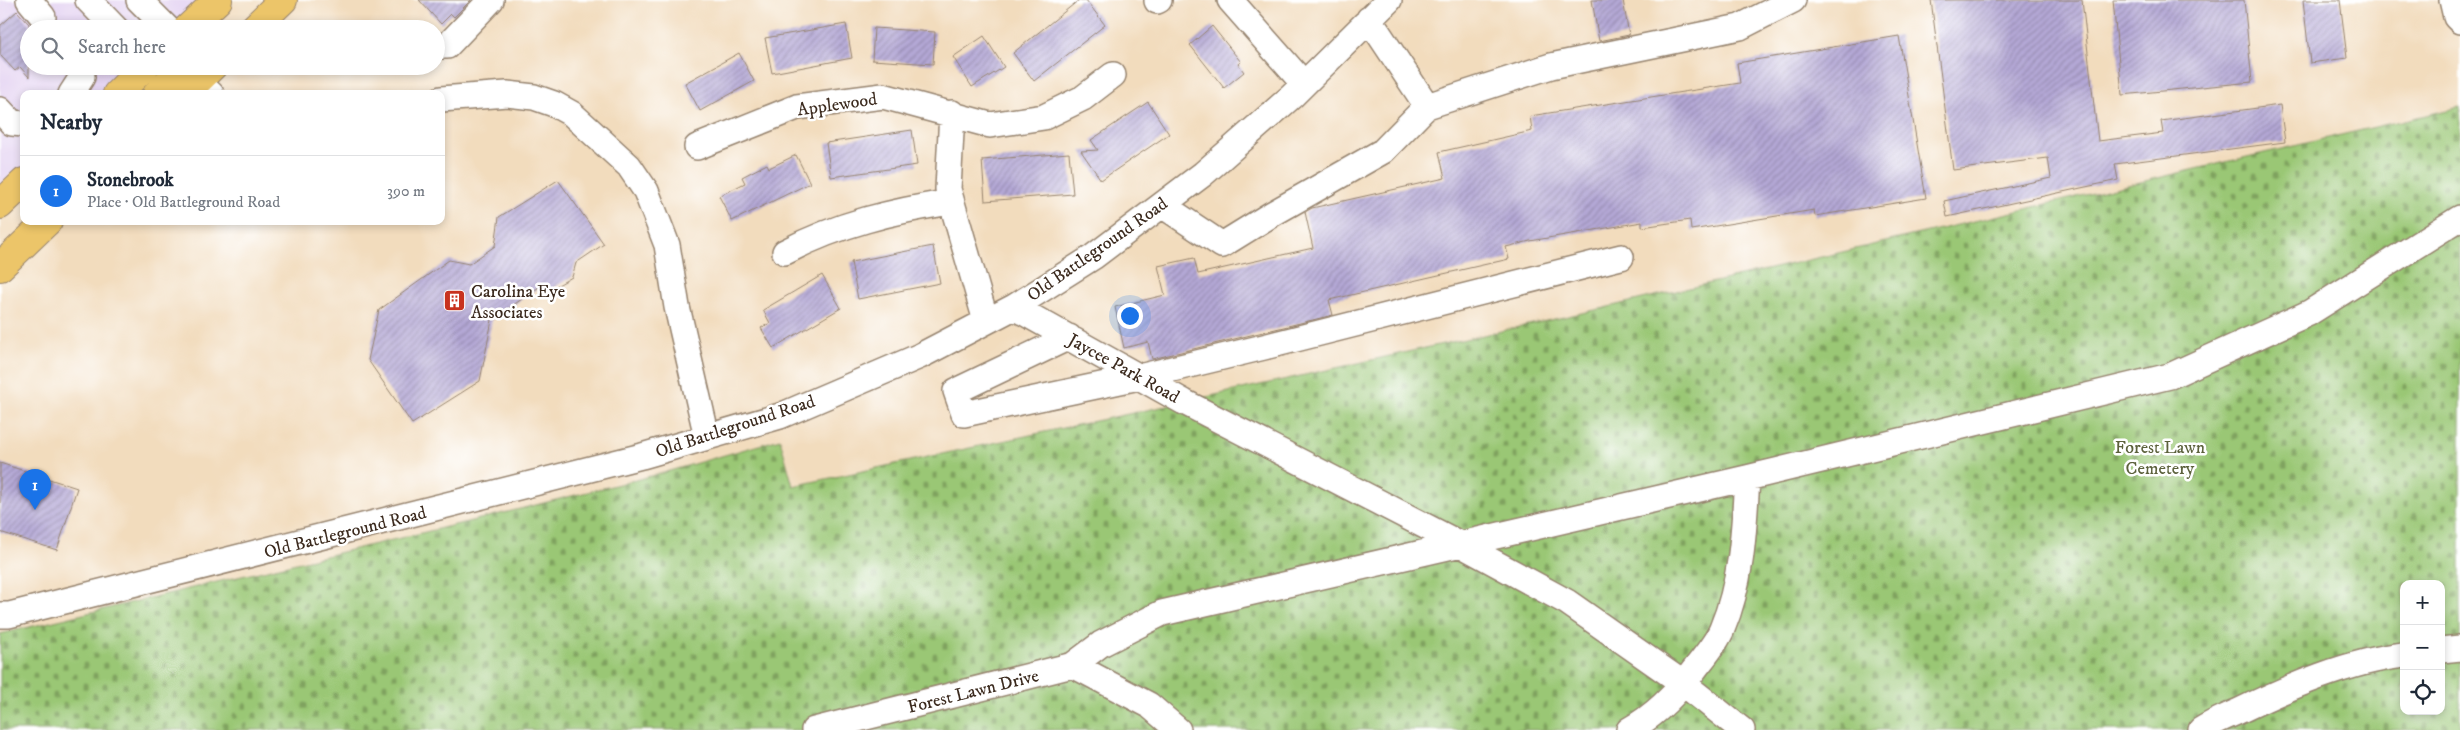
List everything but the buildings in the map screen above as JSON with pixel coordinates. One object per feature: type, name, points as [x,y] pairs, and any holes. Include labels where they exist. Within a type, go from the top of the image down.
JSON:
[{"type":"main road","points":[[197,20],[218,0]]},
{"type":"main road","points":[[262,20],[283,0]]},
{"type":"main road","points":[[120,90],[136,75]]},
{"type":"main road","points":[[161,90],[175,75]]},
{"type":"main road","points":[[185,75],[197,80]]},
{"type":"main road","points":[[0,205],[20,186]]},
{"type":"main road","points":[[0,267],[44,225]]},
{"type":"street","points":[[88,0],[107,20]]},
{"type":"street","points":[[139,0],[159,20]]},
{"type":"street","points":[[445,46],[491,0]]},
{"type":"street","points":[[1230,0],[1304,84]]},
{"type":"street","name":"Old Battleground Road","points":[[0,615],[9,615],[172,575],[642,456],[780,416],[920,356],[1014,307],[1093,257],[1162,205],[1202,174],[1304,84],[1389,0]]},
{"type":"street","points":[[1162,205],[1222,246],[1272,214],[1382,151],[1427,106],[1550,66],[1740,27],[1793,0]]},
{"type":"street","points":[[2452,0],[2456,17],[2460,21]]},
{"type":"street","points":[[1369,19],[1427,106]]},
{"type":"street","points":[[74,90],[82,75]]},
{"type":"street","name":"Applewood","points":[[697,147],[797,107],[883,96],[990,125],[1044,117],[1083,98],[1113,75]]},
{"type":"street","points":[[445,99],[507,94],[534,97],[554,104],[572,114],[629,166],[646,190],[667,245],[677,308],[707,437]]},
{"type":"street","points":[[0,110],[12,123],[20,124]]},
{"type":"street","points":[[952,114],[948,189],[986,321]]},
{"type":"street","points":[[785,252],[814,236],[898,210],[951,202]]},
{"type":"street","points":[[1178,730],[1148,705],[1074,666],[1101,644],[1162,613],[1747,478],[2170,376],[2309,313],[2460,218]]},
{"type":"street","points":[[1069,337],[956,391],[964,414],[1139,377],[1380,320],[1621,257]]},
{"type":"street","name":"Jaycee Park Road","points":[[1014,307],[1139,377],[1460,544],[1567,602],[1684,684],[1742,730]]},
{"type":"street","points":[[1629,730],[1657,710],[1684,684],[1722,631],[1738,581],[1747,478]]},
{"type":"street","points":[[2445,650],[2460,648]]},
{"type":"street","points":[[2201,730],[2257,702],[2305,682],[2380,657],[2400,655]]},
{"type":"street","name":"Forest Lawn Drive","points":[[814,730],[1074,666]]},
{"type":"shaded area","points":[[0,0],[212,0],[191,20],[20,20],[20,75],[132,75],[116,90],[20,90],[20,181],[0,199]]},
{"type":"green space","name":"Forest Lawn Cemetery","points":[[2460,107],[2460,730],[0,730],[0,634],[488,517],[659,474],[780,439],[793,486],[1184,402],[1604,308]]},
{"type":"place","name":"Carolina Eye Associates","points":[[455,301]]},
{"type":"place","name":"Stonebrook","points":[[35,510]]}]
